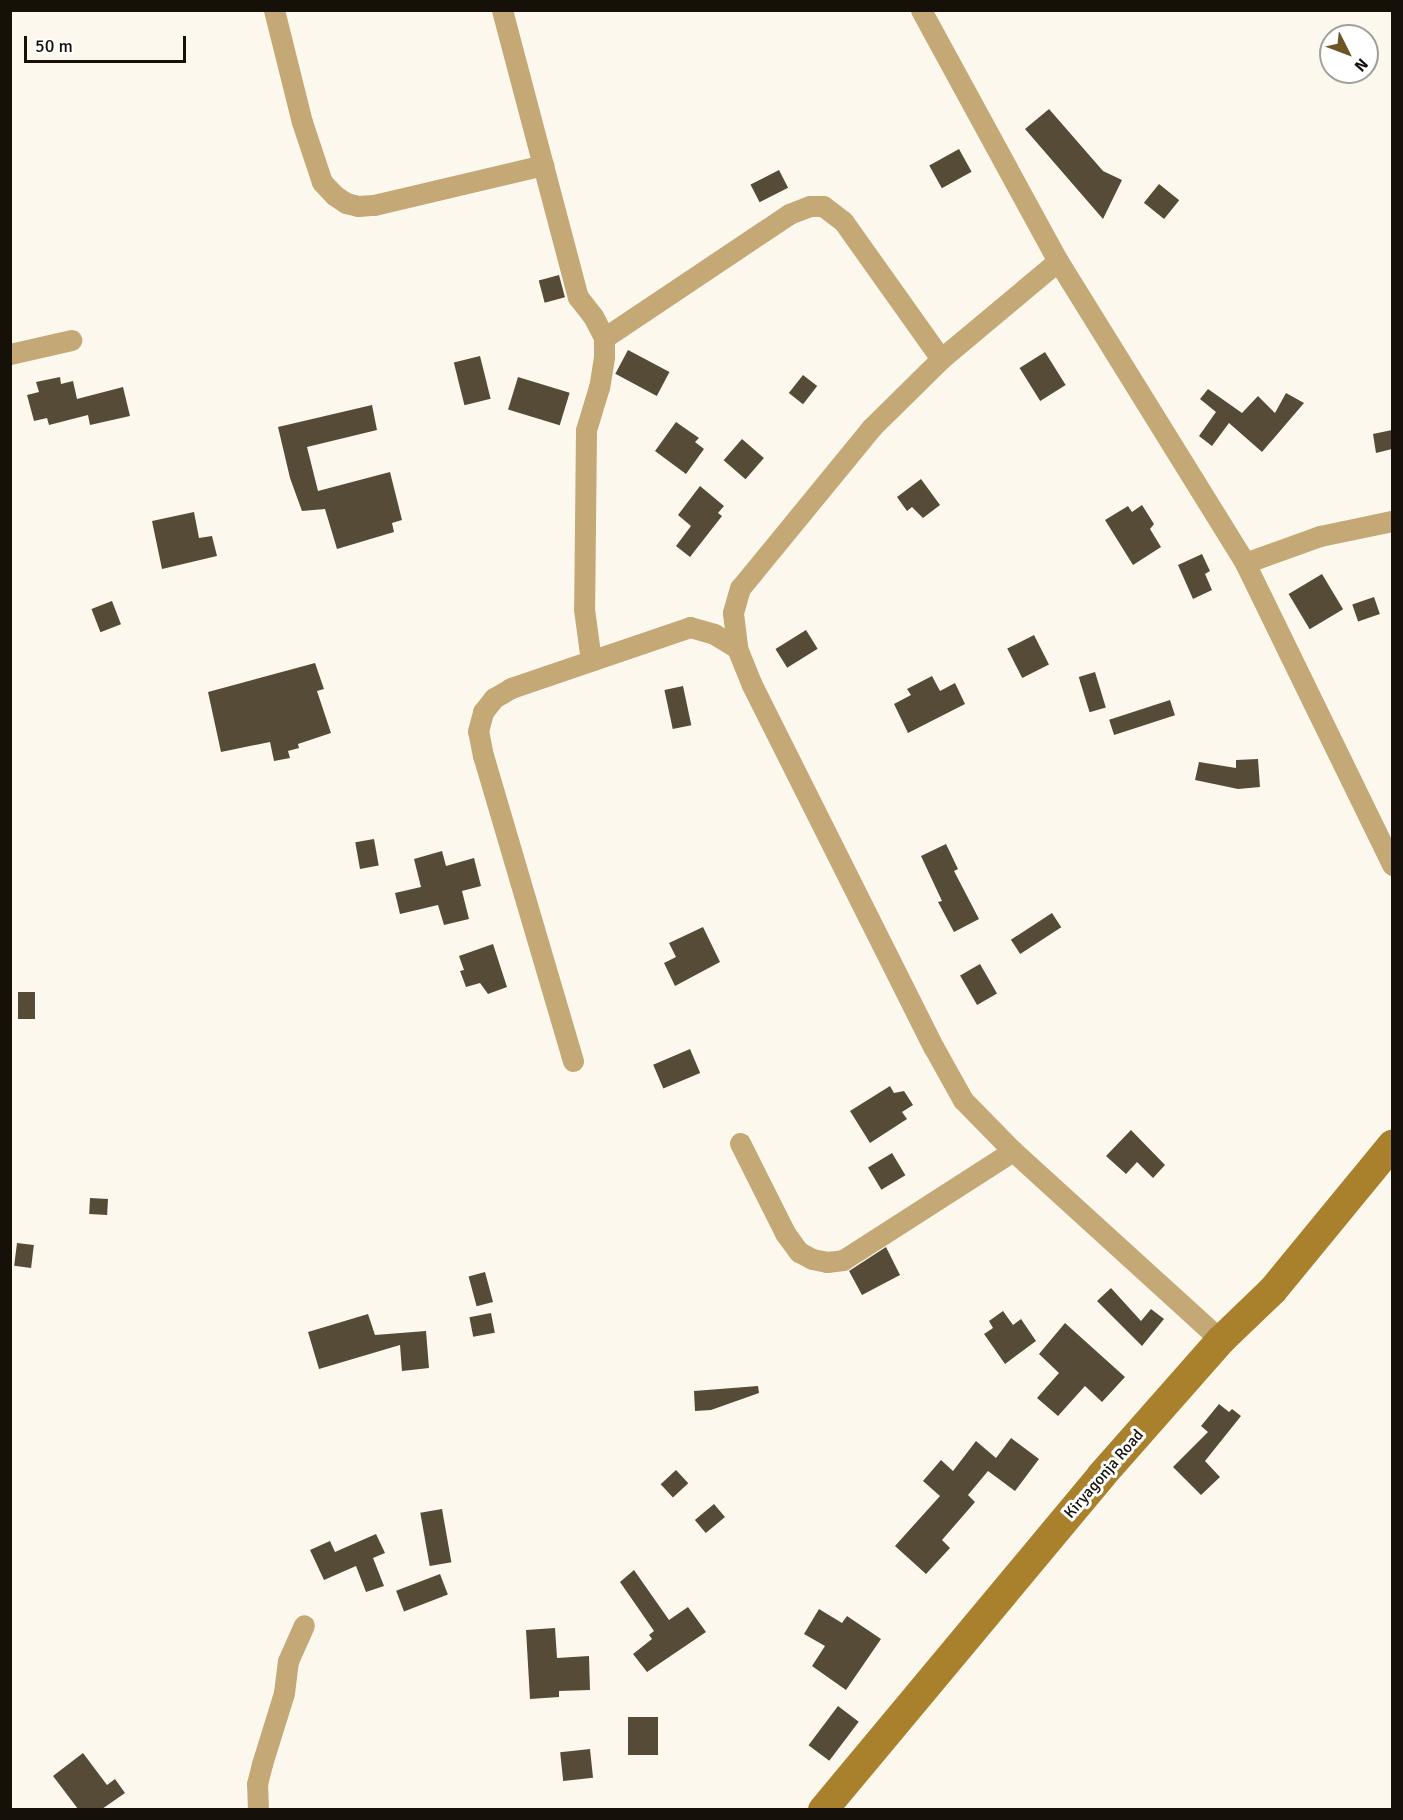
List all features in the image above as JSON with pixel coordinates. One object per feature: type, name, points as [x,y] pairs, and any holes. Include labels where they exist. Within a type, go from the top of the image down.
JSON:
[{"type":"street","points":[[274,10],[302,122],[322,182],[340,199],[358,206],[374,205],[543,165]]},
{"type":"street","points":[[502,10],[578,297],[593,316],[604,338],[604,357],[599,387],[586,430],[584,609],[591,661]]},
{"type":"street","points":[[921,10],[1059,261],[1245,563],[1392,865]]},
{"type":"street","points":[[604,338],[789,214],[810,206],[824,207],[843,221],[941,359]]},
{"type":"street","points":[[1059,261],[941,359],[872,427],[740,588],[733,614],[738,648],[752,685],[939,1057],[963,1100],[1013,1151],[1221,1340]]},
{"type":"street","points":[[10,354],[71,340]]},
{"type":"street","points":[[1245,563],[1320,536],[1392,521]]},
{"type":"street","points":[[573,1061],[478,731],[483,712],[494,698],[512,688],[690,627],[714,633],[738,648]]},
{"type":"street","points":[[740,1143],[785,1233],[799,1252],[812,1259],[827,1262],[843,1260],[1013,1151]]},
{"type":"street","name":"Kiryagonja Road","points":[[823,1809],[1101,1476],[1221,1340],[1273,1290],[1392,1145]]},
{"type":"street","points":[[258,1809],[257,1784],[262,1764],[284,1693],[288,1661],[304,1626]]},
{"type":"building","points":[[1049,109],[1103,171],[1122,180],[1103,219],[1025,129]]},
{"type":"building","points":[[959,149],[972,172],[942,188],[929,165]]},
{"type":"building","points":[[779,170],[788,188],[760,202],[750,185]]},
{"type":"building","points":[[1159,184],[1179,200],[1164,219],[1144,203]]},
{"type":"building","points":[[559,275],[565,297],[545,303],[539,280]]},
{"type":"building","points":[[628,350],[669,372],[657,396],[615,374]]},
{"type":"building","points":[[1045,352],[1066,385],[1040,401],[1020,368]]},
{"type":"building","points":[[480,356],[491,399],[464,405],[454,363]]},
{"type":"building","points":[[803,375],[817,386],[803,404],[789,393]]},
{"type":"building","points":[[60,377],[61,384],[73,381],[77,399],[123,387],[130,416],[90,425],[88,415],[49,425],[47,418],[34,421],[27,395],[39,392],[36,382]]},
{"type":"building","points":[[518,377],[570,393],[560,425],[508,410]]},
{"type":"building","points":[[1208,389],[1242,413],[1258,396],[1275,413],[1286,393],[1304,403],[1262,452],[1229,423],[1212,446],[1199,436],[1216,412],[1200,399]]},
{"type":"building","points":[[372,405],[377,430],[307,447],[318,491],[390,472],[402,520],[392,523],[394,532],[337,549],[325,509],[302,511],[290,478],[278,427]]},
{"type":"building","points":[[676,422],[699,438],[695,442],[704,449],[686,474],[655,451]]},
{"type":"building","points":[[1392,430],[1392,449],[1376,453],[1373,434]]},
{"type":"building","points":[[742,439],[764,458],[746,479],[724,460]]},
{"type":"building","points":[[921,479],[940,505],[923,518],[912,507],[907,511],[897,497]]},
{"type":"building","points":[[700,486],[724,506],[718,513],[722,516],[690,557],[676,546],[691,526],[678,515]]},
{"type":"building","points":[[1142,505],[1154,524],[1150,529],[1161,547],[1133,565],[1105,520],[1128,506],[1132,512]]},
{"type":"building","points":[[194,512],[199,538],[212,536],[217,556],[162,569],[152,521]]},
{"type":"building","points":[[1202,554],[1210,571],[1205,574],[1212,590],[1193,599],[1178,565]]},
{"type":"building","points":[[1322,574],[1343,609],[1310,629],[1289,594]]},
{"type":"building","points":[[1374,597],[1380,614],[1358,622],[1352,604]]},
{"type":"building","points":[[112,601],[121,624],[100,632],[91,609]]},
{"type":"building","points":[[806,630],[818,649],[787,668],[775,649]]},
{"type":"building","points":[[1034,635],[1049,664],[1022,678],[1007,649]]},
{"type":"building","points":[[315,663],[324,689],[317,691],[331,733],[298,744],[299,748],[288,751],[290,758],[274,761],[270,742],[221,752],[208,692]]},
{"type":"building","points":[[1095,672],[1106,707],[1090,712],[1079,677]]},
{"type":"building","points":[[932,676],[940,691],[955,683],[965,704],[908,733],[894,704],[911,695],[907,689]]},
{"type":"building","points":[[683,686],[691,725],[673,729],[664,690]]},
{"type":"building","points":[[1170,700],[1175,715],[1114,735],[1109,720]]},
{"type":"building","points":[[1258,759],[1260,787],[1238,789],[1195,780],[1199,762],[1236,768],[1236,760]]},
{"type":"building","points":[[374,839],[379,866],[360,869],[355,842]]},
{"type":"building","points":[[946,844],[958,869],[954,871],[979,919],[954,932],[938,902],[942,901],[921,856]]},
{"type":"building","points":[[442,851],[446,866],[474,858],[481,886],[462,891],[469,919],[444,925],[438,905],[400,914],[395,893],[421,887],[414,859]]},
{"type":"building","points":[[1052,913],[1061,927],[1020,954],[1011,940]]},
{"type":"building","points":[[703,927],[720,962],[675,986],[664,963],[676,957],[669,943]]},
{"type":"building","points":[[493,944],[507,987],[488,994],[480,983],[466,987],[460,971],[464,970],[459,956]]},
{"type":"building","points":[[980,964],[997,993],[977,1005],[960,976]]},
{"type":"building","points":[[18,992],[35,992],[35,1019],[18,1019]]},
{"type":"building","points":[[690,1049],[700,1073],[663,1089],[653,1065]]},
{"type":"building","points":[[890,1086],[894,1093],[904,1091],[913,1105],[902,1112],[907,1119],[870,1143],[850,1111]]},
{"type":"building","points":[[1131,1130],[1165,1165],[1153,1178],[1137,1162],[1126,1174],[1106,1156]]},
{"type":"building","points":[[892,1153],[905,1175],[881,1190],[868,1167]]},
{"type":"building","points":[[90,1198],[108,1199],[107,1215],[89,1214]]},
{"type":"building","points":[[17,1243],[34,1245],[31,1268],[14,1266]]},
{"type":"building","points":[[886,1247],[900,1275],[862,1295],[849,1271]]},
{"type":"building","points":[[485,1272],[493,1302],[477,1306],[469,1276]]},
{"type":"building","points":[[1111,1288],[1141,1321],[1151,1309],[1164,1319],[1142,1346],[1097,1301]]},
{"type":"building","points":[[1003,1311],[1013,1325],[1021,1319],[1036,1341],[1005,1364],[984,1334],[993,1328],[989,1321]]},
{"type":"building","points":[[491,1313],[495,1333],[473,1337],[469,1317]]},
{"type":"building","points":[[368,1314],[375,1335],[426,1331],[429,1368],[402,1371],[400,1345],[319,1369],[308,1332]]},
{"type":"building","points":[[1065,1323],[1125,1377],[1102,1402],[1085,1386],[1058,1416],[1037,1398],[1059,1373],[1039,1354]]},
{"type":"building","points":[[758,1386],[759,1393],[711,1410],[695,1411],[694,1391]]},
{"type":"building","points":[[1219,1404],[1229,1412],[1232,1409],[1241,1416],[1205,1461],[1220,1477],[1201,1495],[1173,1467],[1208,1432],[1201,1426]]},
{"type":"building","points":[[1011,1438],[1039,1459],[1015,1491],[988,1471],[968,1495],[975,1502],[942,1540],[950,1548],[926,1574],[895,1546],[940,1496],[923,1481],[941,1460],[953,1471],[976,1441],[996,1458]]},
{"type":"building","points":[[676,1470],[688,1483],[673,1497],[661,1484]]},
{"type":"building","points":[[714,1504],[725,1517],[706,1533],[695,1520]]},
{"type":"building","points":[[442,1509],[451,1562],[430,1566],[420,1513]]},
{"type":"building","points":[[376,1534],[385,1553],[373,1558],[384,1586],[366,1592],[356,1566],[324,1580],[310,1550],[330,1541],[335,1552]]},
{"type":"building","points":[[634,1570],[669,1620],[688,1607],[706,1632],[647,1672],[633,1654],[652,1639],[649,1635],[654,1631],[620,1582]]},
{"type":"building","points":[[440,1574],[448,1595],[404,1611],[396,1591]]},
{"type":"building","points":[[819,1609],[842,1623],[847,1616],[881,1639],[846,1690],[812,1666],[825,1646],[804,1634]]},
{"type":"building","points":[[555,1628],[557,1658],[589,1656],[590,1690],[559,1691],[559,1697],[530,1699],[526,1630]]},
{"type":"building","points":[[838,1706],[859,1722],[829,1761],[809,1745]]},
{"type":"building","points":[[628,1717],[658,1717],[658,1755],[628,1755]]},
{"type":"building","points":[[590,1749],[593,1778],[563,1781],[560,1752]]},
{"type":"building","points":[[83,1753],[107,1785],[115,1779],[125,1793],[102,1809],[78,1809],[53,1776]]}]
